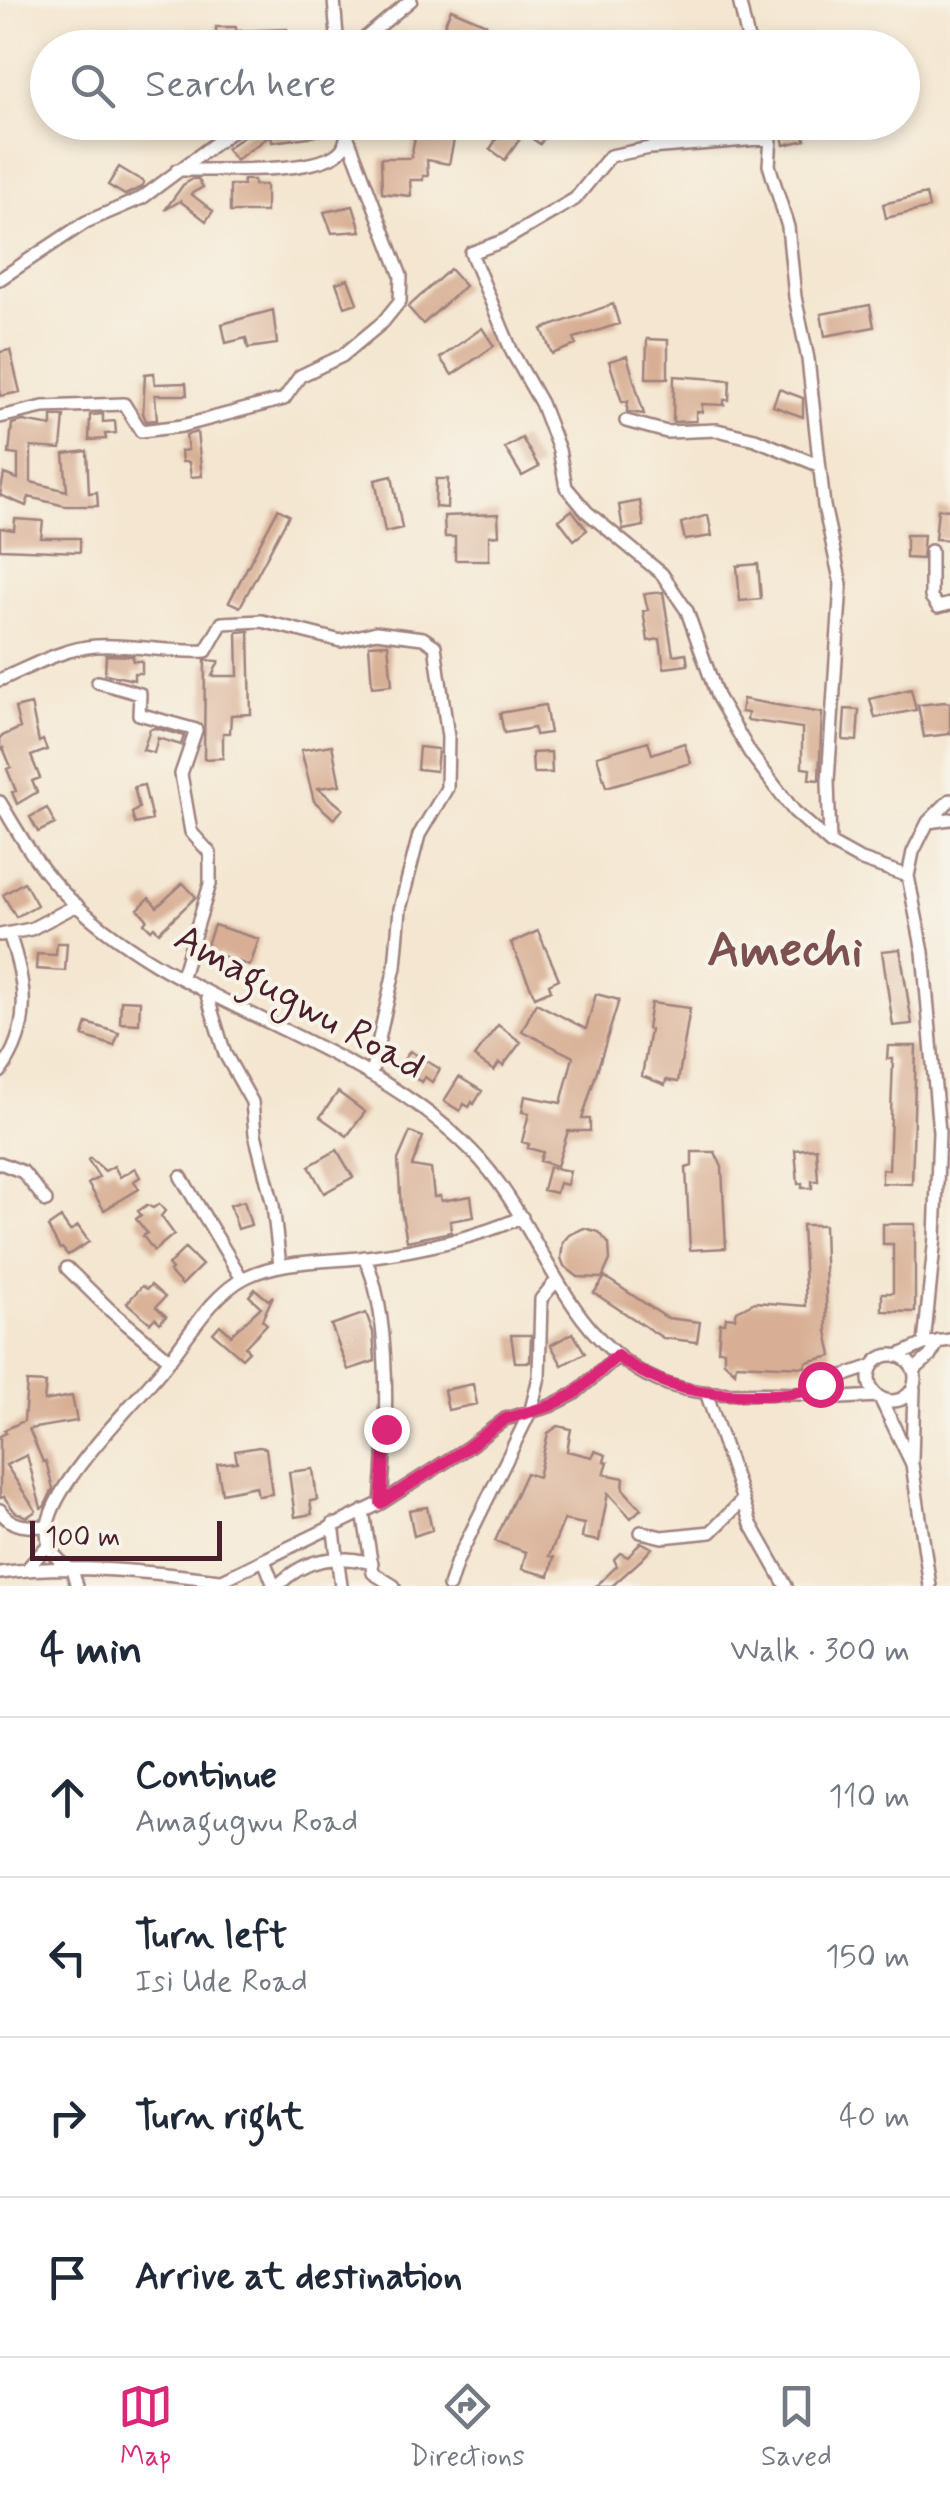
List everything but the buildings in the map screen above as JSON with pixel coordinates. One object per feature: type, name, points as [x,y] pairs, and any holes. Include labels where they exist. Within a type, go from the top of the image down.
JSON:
[{"type":"street","points":[[334,0],[336,30]]},
{"type":"street","points":[[375,30],[411,0]]},
{"type":"street","points":[[739,0],[746,30]]},
{"type":"street","points":[[0,279],[86,222],[142,198],[219,140]]},
{"type":"street","points":[[177,170],[305,166],[342,150],[344,140]]},
{"type":"street","points":[[0,432],[0,419],[43,407],[124,404],[141,430],[182,426],[284,399],[300,376],[342,356],[400,301],[401,276],[350,140]]},
{"type":"street","points":[[746,140],[650,148],[610,156],[574,199],[504,242],[471,253],[512,352],[541,403],[559,450],[566,487],[587,512],[662,574],[687,612],[731,723],[794,811],[830,843],[859,859],[908,876]]},
{"type":"street","points":[[770,140],[769,165],[788,227],[795,297],[808,359],[818,465],[842,589],[827,792],[830,843]]},
{"type":"street","points":[[626,422],[667,432],[718,430],[755,439],[818,465]]},
{"type":"street","points":[[931,552],[931,597],[938,606],[950,604]]},
{"type":"street","points":[[0,680],[51,657],[95,646],[180,653],[206,651],[222,623],[262,621],[341,641],[376,632],[423,638],[435,646],[448,737],[446,788],[419,835],[404,891],[395,967],[372,1075]]},
{"type":"street","points":[[98,682],[140,694],[139,714],[196,730],[181,774],[191,832],[210,853],[210,884],[182,976]]},
{"type":"street","points":[[924,1344],[935,1237],[939,1132],[923,952],[908,876],[913,852],[928,822],[950,800]]},
{"type":"street","name":"Amagugwu Road","points":[[0,802],[41,866],[77,905],[132,948],[206,992],[372,1075],[426,1110],[472,1151],[522,1217],[556,1281],[617,1356],[652,1378],[707,1395],[878,1398]]},
{"type":"street","points":[[928,822],[950,818]]},
{"type":"street","points":[[0,1072],[16,1050],[23,1025],[21,970],[4,934],[47,922],[77,905]]},
{"type":"street","points":[[206,992],[225,1054],[252,1102],[280,1266]]},
{"type":"street","points":[[0,1163],[22,1172],[46,1201]]},
{"type":"street","points":[[180,1178],[242,1279]]},
{"type":"street","points":[[77,1586],[72,1570],[57,1560],[48,1545],[53,1510],[80,1466],[216,1302],[242,1279],[280,1266],[364,1257],[462,1238],[522,1217]]},
{"type":"street","points":[[364,1257],[374,1282],[383,1347],[386,1429],[381,1503]]},
{"type":"street","points":[[67,1268],[170,1360]]},
{"type":"street","points":[[448,1586],[531,1410],[539,1377],[541,1299],[556,1281]]},
{"type":"street","points":[[804,1394],[820,1384],[872,1366],[883,1356],[898,1356],[944,1340]]},
{"type":"street","points":[[930,1586],[912,1464],[914,1370],[944,1340]]},
{"type":"street","points":[[210,1586],[381,1503],[505,1419],[574,1394],[617,1356]]},
{"type":"street","points":[[898,1356],[914,1370]]},
{"type":"street","points":[[872,1366],[868,1382],[912,1464]]},
{"type":"street","points":[[878,1398],[901,1400],[914,1386]]},
{"type":"street","points":[[707,1395],[757,1539],[786,1586]]},
{"type":"street","points":[[641,1532],[662,1538],[711,1532],[742,1501]]},
{"type":"street","points":[[0,1510],[3,1516],[23,1527],[48,1526]]},
{"type":"street","points":[[363,1511],[373,1573],[394,1586]]},
{"type":"street","points":[[334,1524],[341,1586]]},
{"type":"street","points":[[27,1569],[48,1545]]},
{"type":"street","points":[[264,1560],[276,1586],[290,1574],[338,1556],[372,1563]]},
{"type":"street","points":[[0,1572],[115,1570],[224,1580]]},
{"type":"district","name":"Amechi","points":[[785,951]]},
{"type":"route","points":[[386,1429],[381,1503],[505,1419],[550,1406],[574,1394],[617,1356],[652,1378],[707,1395],[804,1394],[820,1384]]}]
